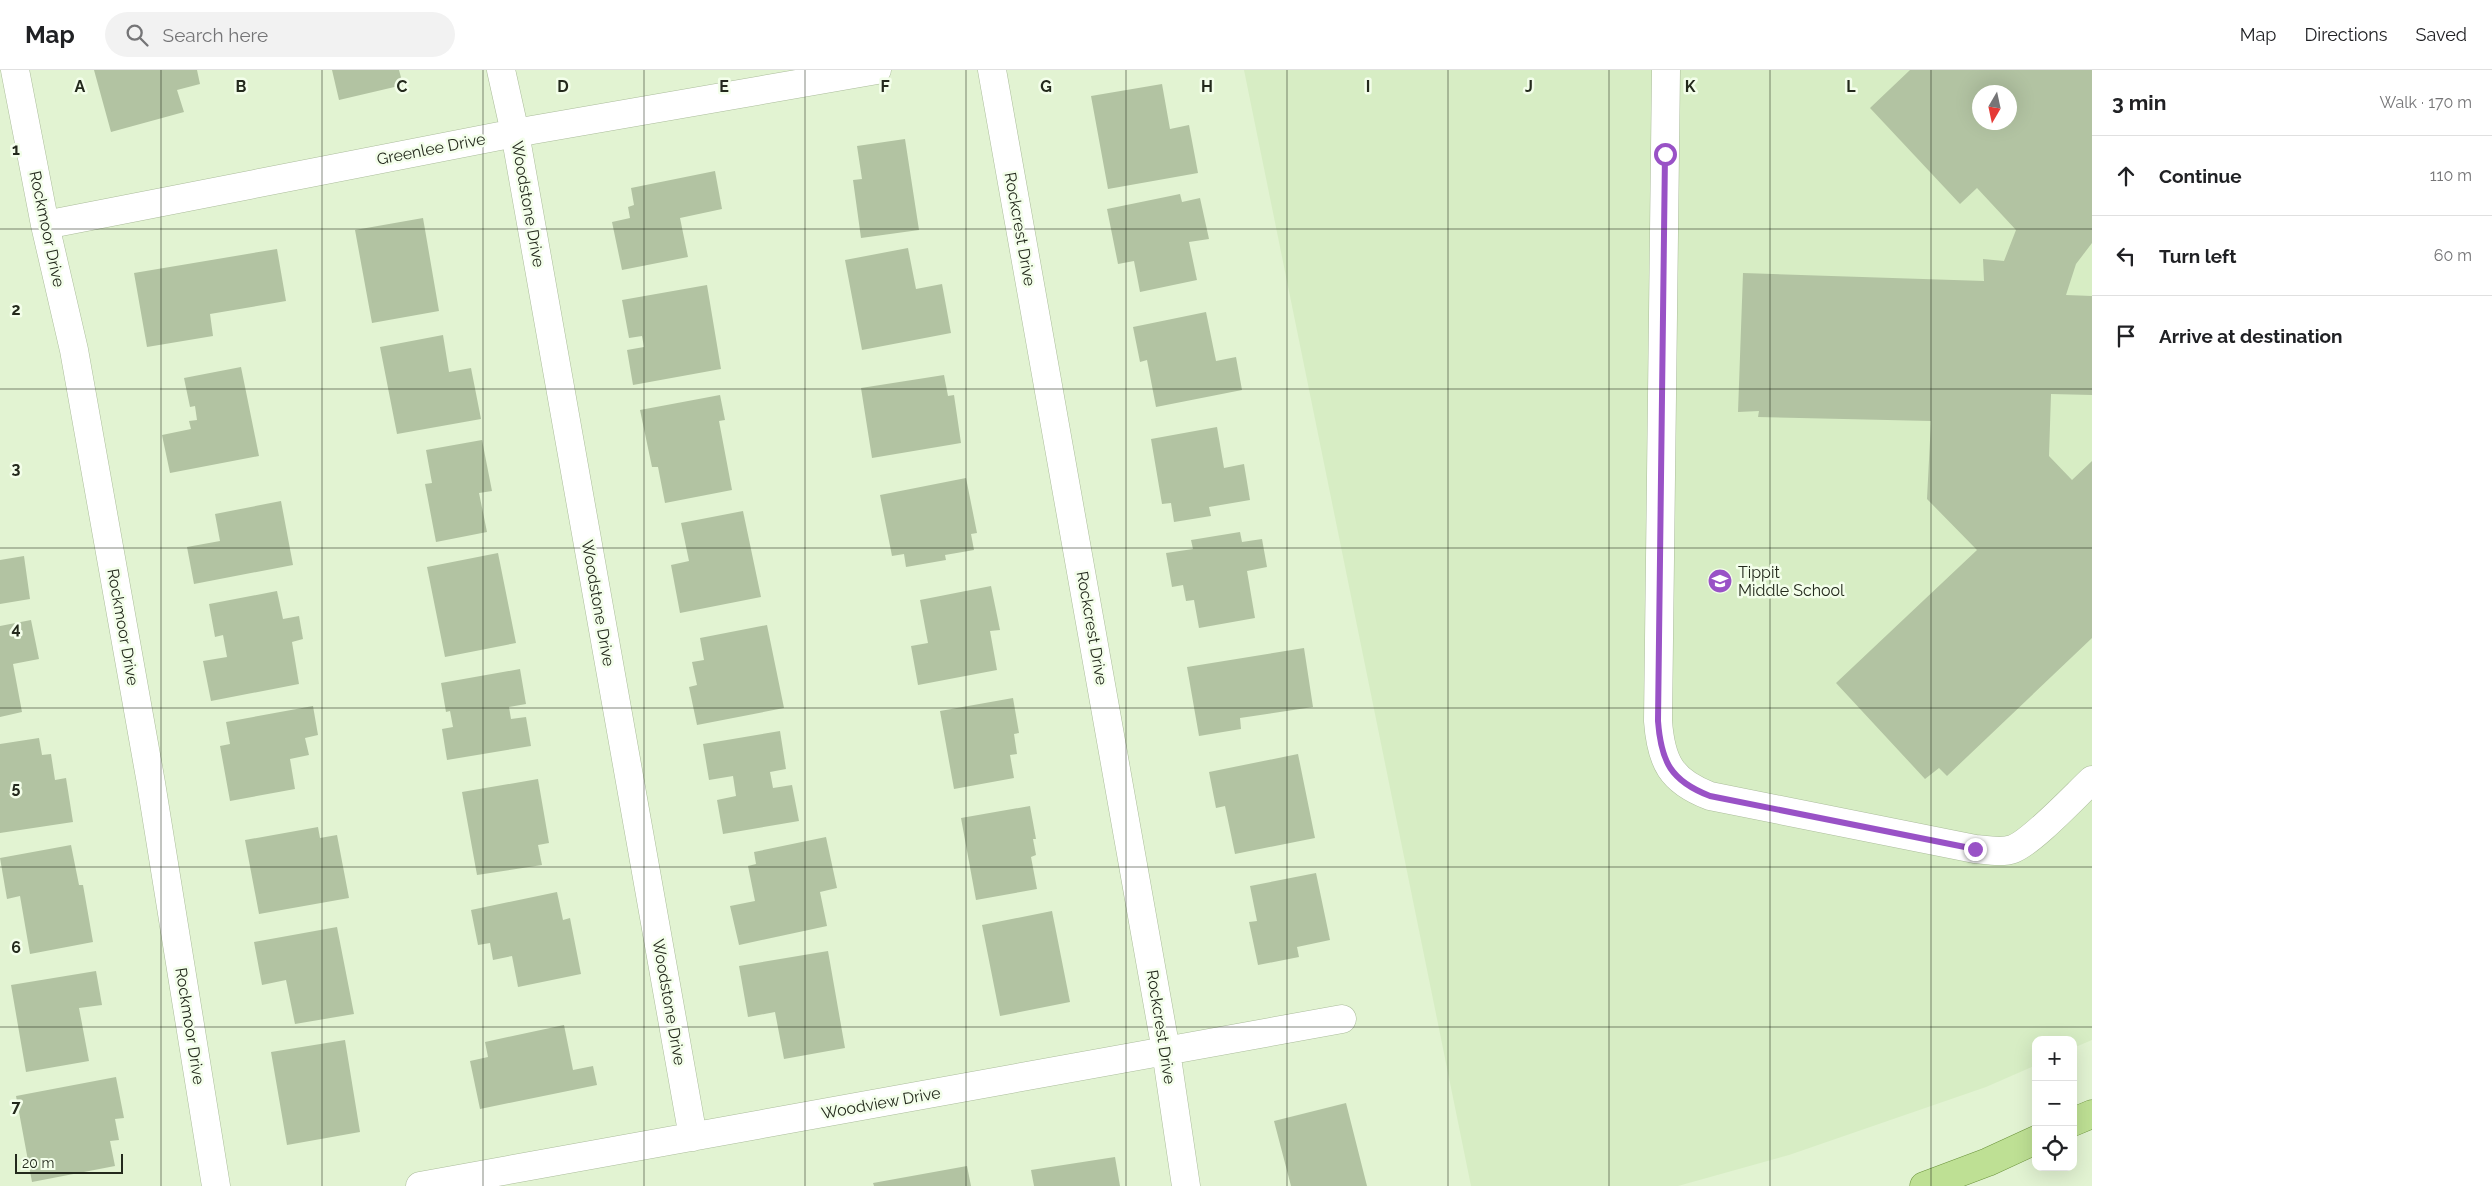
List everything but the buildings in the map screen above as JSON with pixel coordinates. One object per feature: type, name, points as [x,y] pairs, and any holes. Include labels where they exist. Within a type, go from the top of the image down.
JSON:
[{"type":"main road","points":[[2077,1120],[2092,1114]]},
{"type":"main road","points":[[1934,1184],[2032,1142]]},
{"type":"street","name":"Rockmoor Drive","points":[[15,70],[45,225],[78,369],[149,774],[216,1186]]},
{"type":"street","name":"Woodstone Drive","points":[[501,70],[515,133],[693,1137]]},
{"type":"street","name":"Greenlee Drive","points":[[45,225],[515,133],[877,70]]},
{"type":"street","name":"Rockcrest Drive","points":[[992,70],[1166,1051],[1186,1186]]},
{"type":"street","points":[[1666,70],[1658,721],[1660,745],[1668,764],[1678,779],[1692,790],[1710,796],[1975,849],[1996,851],[2014,849],[2029,839],[2092,780]]},
{"type":"street","name":"Woodview Drive","points":[[420,1186],[1342,1019]]},
{"type":"shaded area","name":"Tippit Middle School","points":[[1244,70],[2092,70],[2092,1040],[2077,1046],[2077,1036],[2032,1036],[2032,1067],[1986,1087],[1789,1155],[1678,1186],[1471,1186]]},
{"type":"place","name":"Tippit Middle School","points":[[1720,581]]},
{"type":"route","points":[[1665,154],[1658,721],[1660,745],[1668,764],[1678,779],[1692,790],[1710,796],[1975,849]]}]
